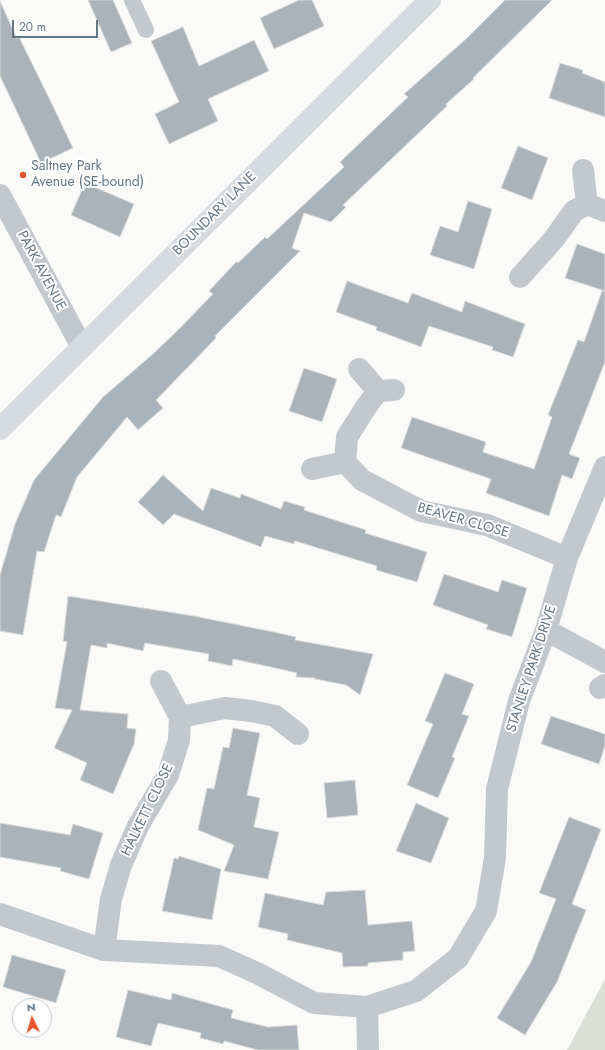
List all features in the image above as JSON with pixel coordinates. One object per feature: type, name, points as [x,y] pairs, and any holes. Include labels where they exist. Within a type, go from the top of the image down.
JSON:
[{"type":"street","name":"BOUNDARY LANE","points":[[0,429],[430,0]]},
{"type":"street","points":[[520,277],[554,239],[574,211],[596,208],[583,170]]},
{"type":"street","name":"PARK AVENUE","points":[[0,195],[82,347]]},
{"type":"street","points":[[312,469],[345,462],[347,437],[366,407],[386,391],[359,369]]},
{"type":"street","name":"BEAVER CLOSE","points":[[345,462],[362,480],[421,511],[487,525],[568,558]]},
{"type":"street","name":"STANLEY PARK DRIVE","points":[[0,914],[104,950],[219,956],[259,974],[314,1003],[367,1007],[416,991],[458,958],[486,912],[495,858],[497,789],[518,701],[546,630],[568,558],[605,466]]},
{"type":"street","points":[[546,630],[605,662]]},
{"type":"street","points":[[161,681],[180,717],[225,708],[251,711],[275,716],[298,734]]},
{"type":"street","name":"HALKETT CLOSE","points":[[104,950],[111,899],[121,865],[138,826],[168,775],[179,740],[180,717]]},
{"type":"street","points":[[367,1007],[368,1050]]},
{"type":"lane","points":[[132,0],[146,30]]},
{"type":"shaded area","points":[[605,979],[605,1050],[567,1050]]},
{"type":"building","points":[[88,0],[113,0],[132,43],[111,52]]},
{"type":"building","points":[[299,0],[312,0],[324,26],[274,49],[260,18]]},
{"type":"building","points":[[505,0],[552,0],[473,78],[474,79],[446,104],[447,106],[343,205],[346,207],[331,222],[304,213],[292,248],[300,251],[215,336],[216,338],[156,400],[163,408],[138,430],[127,417],[77,477],[61,517],[56,515],[44,552],[37,551],[23,635],[0,631],[0,575],[15,524],[34,480],[103,397],[153,354],[180,328],[213,294],[209,291],[237,261],[238,263],[265,237],[267,239],[344,167],[340,162],[408,97],[404,94],[467,38]]},
{"type":"building","points":[[0,1],[17,39],[19,37],[73,148],[41,163],[0,76]]},
{"type":"building","points":[[183,27],[199,66],[254,40],[269,71],[208,99],[218,121],[169,144],[155,114],[179,102],[151,41]]},
{"type":"building","points":[[560,63],[583,70],[582,73],[605,82],[605,117],[549,98]]},
{"type":"building","points":[[518,146],[548,158],[532,200],[501,188]]},
{"type":"building","points":[[85,183],[134,204],[120,237],[71,215]]},
{"type":"building","points":[[468,201],[492,209],[474,269],[430,255],[440,226],[458,232]]},
{"type":"building","points":[[577,244],[605,254],[605,291],[565,278]]},
{"type":"building","points":[[347,281],[408,303],[412,293],[462,312],[465,301],[525,324],[513,357],[492,350],[493,347],[429,326],[421,347],[376,330],[377,327],[336,312]]},
{"type":"building","points":[[602,291],[605,291],[605,362],[569,454],[580,458],[572,479],[562,475],[549,516],[486,493],[491,479],[401,448],[412,417],[486,442],[483,452],[534,469],[552,417],[548,415],[578,340],[584,342]]},
{"type":"building","points":[[304,368],[337,379],[322,422],[289,411]]},
{"type":"building","points":[[163,475],[203,511],[211,488],[240,498],[241,494],[281,509],[284,501],[305,507],[304,510],[366,530],[365,533],[427,552],[417,582],[376,570],[377,566],[295,541],[294,544],[265,536],[261,547],[174,514],[163,525],[138,502]]},
{"type":"building","points":[[444,574],[498,592],[502,580],[527,588],[512,637],[486,629],[488,625],[433,605]]},
{"type":"building","points":[[68,596],[194,616],[296,637],[295,640],[373,654],[360,695],[346,685],[315,678],[296,677],[297,673],[266,666],[233,659],[232,666],[208,661],[209,654],[145,643],[143,651],[107,643],[107,648],[91,645],[80,710],[128,714],[127,728],[136,729],[134,744],[113,794],[80,780],[87,763],[54,748],[72,710],[55,708],[67,642],[63,641]]},
{"type":"building","points":[[445,673],[474,684],[462,714],[469,716],[452,757],[455,758],[438,798],[407,785],[433,724],[425,721]]},
{"type":"building","points":[[551,716],[605,734],[605,746],[599,764],[541,744]]},
{"type":"building","points":[[233,728],[260,733],[247,795],[260,798],[254,827],[279,832],[268,879],[224,871],[234,845],[198,830],[207,788],[214,789],[223,747],[229,748]]},
{"type":"building","points":[[355,780],[358,815],[327,818],[324,783]]},
{"type":"building","points":[[416,803],[449,818],[431,863],[396,851]]},
{"type":"building","points":[[569,817],[601,829],[572,904],[586,910],[557,982],[525,1035],[497,1018],[531,962],[556,899],[539,893]]},
{"type":"building","points":[[0,823],[70,835],[73,824],[103,833],[89,879],[60,871],[61,868],[0,857]]},
{"type":"building","points":[[179,856],[221,869],[212,920],[162,911],[174,858],[178,859]]},
{"type":"building","points":[[365,890],[368,925],[412,921],[415,951],[403,952],[403,960],[368,963],[368,966],[343,967],[342,953],[287,940],[288,934],[258,927],[265,893],[323,905],[326,892]]},
{"type":"building","points":[[12,955],[66,970],[56,1003],[52,1002],[52,998],[39,998],[3,987]]},
{"type":"building","points":[[128,990],[171,1000],[172,993],[233,1010],[231,1018],[268,1027],[297,1025],[299,1050],[258,1050],[224,1041],[223,1044],[200,1038],[201,1033],[158,1023],[151,1046],[116,1037]]},
{"type":"place","name":"Saltney Park Avenue (SE-bound)","points":[[23,175]]}]
